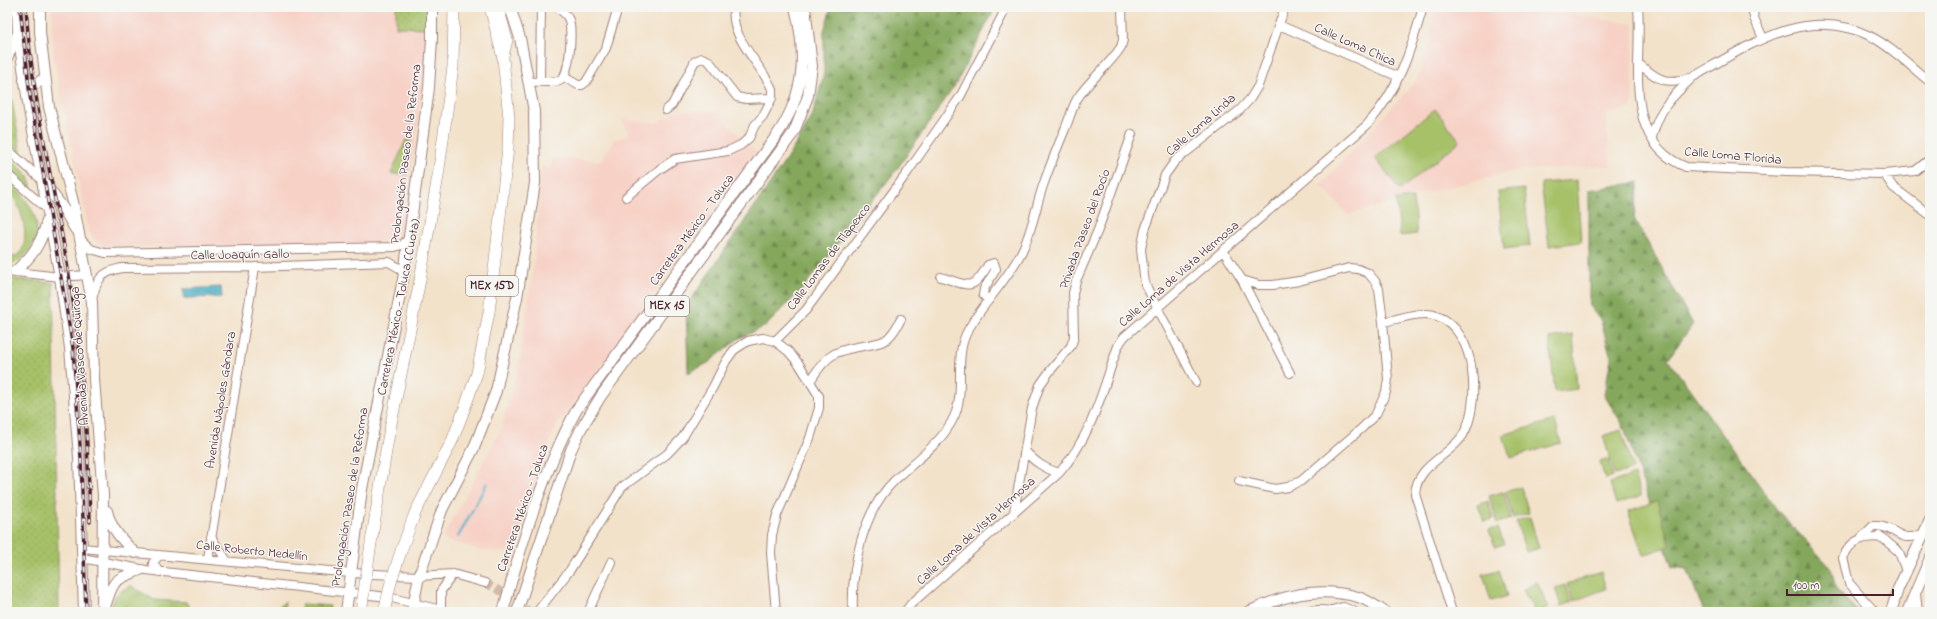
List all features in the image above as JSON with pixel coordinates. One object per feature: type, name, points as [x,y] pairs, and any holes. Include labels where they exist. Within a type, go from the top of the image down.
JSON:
[{"type":"highway","name":"Carretera México - Toluca (Cuota)","points":[[361,612],[388,439],[420,280],[438,176],[453,67],[454,7]]},
{"type":"highway","name":"MEX 15D","points":[[384,612],[391,582],[415,513],[452,441],[477,373],[489,312],[508,148],[509,118],[503,58],[490,7]]},
{"type":"highway","points":[[498,7],[507,40],[503,58]]},
{"type":"main road","name":"Avenida Vasco de Quiroga","points":[[17,7],[18,32],[24,80],[60,277],[74,383],[79,457],[84,612]]},
{"type":"main road","name":"Avenida Vasco de Quiroga","points":[[40,7],[40,32],[49,107],[72,202],[92,302],[94,379],[103,495],[103,612]]},
{"type":"main road","name":"Prolongación Paseo de la Reforma","points":[[346,612],[368,454],[404,274],[429,81],[432,39],[432,7]]},
{"type":"main road","points":[[413,607],[419,576],[442,510],[474,448],[496,392],[517,298],[535,183],[534,111],[520,38],[510,7]]},
{"type":"main road","name":"Carretera México - Toluca","points":[[502,612],[548,471],[567,427],[577,409],[777,136],[792,110],[800,83],[802,58],[800,28],[795,7]]},
{"type":"main road","name":"Carretera México - Toluca","points":[[517,612],[550,509],[571,450],[581,429],[605,390],[794,132],[808,96],[812,66],[805,7]]},
{"type":"main road","points":[[7,58],[18,32]]},
{"type":"main road","points":[[24,80],[36,84],[45,78]]},
{"type":"main road","points":[[43,180],[63,208],[79,238]]},
{"type":"main road","points":[[11,272],[28,261],[41,242],[48,213]]},
{"type":"main road","points":[[103,495],[110,523],[135,553]]},
{"type":"main road","points":[[1891,612],[1906,572],[1930,520]]},
{"type":"main road","points":[[1907,612],[1930,558]]},
{"type":"main road","points":[[103,612],[111,585],[121,577],[140,570]]},
{"type":"main road","points":[[1248,612],[1279,598],[1299,594],[1337,593],[1360,597],[1385,612]]},
{"type":"main road","points":[[1915,593],[1917,612]]},
{"type":"main road","points":[[1310,612],[1333,612],[1343,608],[1353,612]]},
{"type":"street","points":[[540,81],[541,7]]},
{"type":"street","points":[[528,82],[559,80],[564,77],[568,70],[571,28],[568,18],[556,7]]},
{"type":"street","points":[[564,77],[578,85],[582,85],[586,82],[606,48],[618,7]]},
{"type":"street","points":[[626,197],[675,159],[728,151],[741,145],[749,138],[755,125],[763,116],[772,98],[772,89],[738,33],[734,20],[734,7]]},
{"type":"street","name":"Calle Lomas de Tlapexco","points":[[775,341],[806,310],[907,173],[960,97],[1002,16],[1005,7]]},
{"type":"street","points":[[853,612],[855,571],[862,541],[870,517],[880,499],[893,482],[942,436],[949,427],[955,414],[958,397],[961,353],[966,335],[978,314],[1006,279],[1026,243],[1045,180],[1077,100],[1121,48],[1123,40],[1122,7]]},
{"type":"street","name":"Calle Loma Linda","points":[[1196,382],[1145,284],[1142,249],[1145,230],[1165,175],[1175,161],[1240,110],[1250,99],[1258,86],[1285,7]]},
{"type":"street","name":"Calle Loma de Vista Hermosa","points":[[905,612],[911,604],[1059,472],[1081,445],[1090,426],[1118,346],[1124,337],[1224,252],[1367,125],[1390,96],[1399,77],[1414,39],[1422,7]]},
{"type":"street","name":"Calle Loma Florida","points":[[1638,7],[1638,94],[1642,114],[1652,137],[1662,153],[1673,162],[1686,167],[1786,172],[1884,174],[1914,171],[1930,159]]},
{"type":"street","points":[[1752,7],[1763,38]]},
{"type":"street","points":[[1652,137],[1657,117],[1669,100],[1693,77],[1763,38],[1812,24],[1833,24],[1871,36],[1888,47],[1930,82]]},
{"type":"street","name":"Calle Loma Chica","points":[[1279,25],[1399,77]]},
{"type":"street","points":[[666,110],[672,105],[695,61],[702,58],[709,61],[736,97],[746,99],[772,98]]},
{"type":"street","points":[[1638,63],[1661,80],[1670,82],[1693,77]]},
{"type":"street","name":"Privada Paseo del Rocío","points":[[1014,512],[1026,451],[1032,408],[1040,385],[1071,346],[1074,337],[1073,292],[1076,281],[1098,230],[1132,134]]},
{"type":"street","points":[[7,149],[43,180]]},
{"type":"street","points":[[7,174],[48,213]]},
{"type":"street","points":[[1884,174],[1893,187],[1930,216]]},
{"type":"street","name":"Calle Joaquín Gallo","points":[[79,238],[91,249],[123,253],[395,247],[402,245],[408,239]]},
{"type":"street","points":[[362,263],[367,256],[365,247]]},
{"type":"street","points":[[1224,252],[1242,280],[1290,373]]},
{"type":"street","points":[[122,268],[123,253]]},
{"type":"street","name":"Calle Joaquín Gallo","points":[[92,302],[98,280],[110,271],[122,268],[254,267],[389,262],[399,268],[404,274]]},
{"type":"street","points":[[941,277],[968,285],[973,284],[979,281],[988,265],[994,263],[996,268],[984,289],[983,295],[989,300]]},
{"type":"street","name":"Avenida Nápoles Gándara","points":[[208,558],[254,267]]},
{"type":"street","points":[[1239,481],[1276,489],[1288,487],[1301,481],[1313,472],[1376,414],[1386,392],[1388,379],[1379,289],[1375,281],[1368,273],[1358,269],[1349,268],[1273,286],[1259,285],[1242,280]]},
{"type":"street","points":[[11,272],[60,277],[86,275]]},
{"type":"street","points":[[1383,322],[1426,314],[1437,316],[1458,331],[1466,344],[1472,374],[1472,400],[1469,422],[1462,436],[1422,474],[1416,483],[1415,494],[1452,612]]},
{"type":"street","points":[[811,380],[822,362],[835,353],[853,347],[882,342],[889,337],[901,319]]},
{"type":"street","points":[[537,612],[570,570],[622,487],[667,454],[683,437],[713,387],[726,361],[734,350],[748,341],[763,338],[775,341],[788,351],[811,380],[818,396],[819,408],[816,423],[777,515],[772,535],[771,553],[776,612]]},
{"type":"street","points":[[1026,451],[1034,462],[1044,468],[1059,472]]},
{"type":"street","points":[[1875,612],[1852,589],[1846,576],[1844,555],[1854,542],[1862,537],[1873,526],[1881,526],[1908,538],[1913,538],[1924,533]]},
{"type":"street","points":[[1873,526],[1883,538],[1899,552],[1906,572]]},
{"type":"street","points":[[1862,537],[1873,536],[1883,538]]},
{"type":"street","points":[[211,537],[227,561]]},
{"type":"street","name":"Calle Roberto Medellín","points":[[82,548],[208,558],[351,573],[419,576],[453,574],[485,583]]},
{"type":"street","points":[[159,555],[153,563],[159,572]]},
{"type":"street","points":[[82,558],[140,570],[348,592],[413,607],[445,611],[441,591],[453,574]]},
{"type":"street","points":[[588,612],[611,562]]},
{"type":"shaded area","points":[[52,7],[426,7],[427,28],[422,95],[401,243],[109,246],[98,243],[89,232],[53,55]]},
{"type":"shaded area","points":[[1435,7],[1572,7],[1575,15],[1634,24],[1632,108],[1606,114],[1610,166],[1519,170],[1405,198],[1348,215],[1321,185],[1416,81],[1430,44]]},
{"type":"shaded area","points":[[676,111],[716,111],[757,154],[557,425],[542,459],[530,502],[515,544],[509,551],[499,552],[480,550],[442,539],[501,430],[518,369],[534,264],[541,167],[552,170],[552,158],[601,161],[614,140],[625,137],[629,133],[621,119],[657,123]]},
{"type":"green space","points":[[396,7],[426,7],[427,28],[396,27]]},
{"type":"green space","points":[[831,7],[994,7],[992,14],[956,84],[897,169],[803,288],[766,326],[738,339],[708,363],[688,373],[686,307],[786,160],[812,117],[824,73],[824,31]]},
{"type":"green space","points":[[7,72],[21,152],[7,141]]},
{"type":"green space","points":[[1435,109],[1460,141],[1400,190],[1375,158]]},
{"type":"green space","points":[[406,140],[411,140],[407,174],[391,174]]},
{"type":"green space","points":[[7,156],[29,176],[32,190],[7,168]]},
{"type":"green space","points":[[7,180],[22,195],[28,204],[36,222],[37,232],[34,242],[28,252],[16,262],[7,264],[7,258],[16,256],[22,250],[25,232],[21,213],[7,184]]},
{"type":"green space","points":[[1577,180],[1581,242],[1549,246],[1541,183]]},
{"type":"green space","points":[[1639,182],[1634,218],[1693,324],[1668,359],[1778,511],[1831,568],[1836,589],[1858,612],[1704,612],[1687,569],[1672,567],[1623,425],[1604,395],[1611,358],[1601,321],[1589,306],[1589,190]]},
{"type":"green space","points":[[1524,189],[1530,246],[1504,249],[1498,192]]},
{"type":"green space","points":[[1413,198],[1417,234],[1400,236],[1396,200]]},
{"type":"green space","points":[[7,278],[53,283],[59,612],[7,612]]},
{"type":"green space","points":[[1573,334],[1577,389],[1555,392],[1549,338]]},
{"type":"green space","points":[[1555,420],[1561,443],[1511,458],[1502,435]]},
{"type":"green space","points":[[1621,430],[1633,469],[1615,475],[1603,436]]},
{"type":"green space","points":[[1608,459],[1613,476],[1605,479],[1600,462]]},
{"type":"green space","points":[[1634,475],[1641,496],[1616,504],[1610,483]]},
{"type":"green space","points":[[1521,487],[1529,513],[1513,518],[1505,492]]},
{"type":"green space","points":[[1503,492],[1511,519],[1497,523],[1489,496]]},
{"type":"green space","points":[[1488,501],[1493,519],[1484,522],[1478,505]]},
{"type":"green space","points":[[1657,501],[1670,546],[1643,555],[1628,511]]},
{"type":"green space","points":[[1530,517],[1539,548],[1526,552],[1516,521]]},
{"type":"green space","points":[[1498,528],[1504,544],[1495,547],[1489,530]]},
{"type":"green space","points":[[1499,570],[1507,596],[1491,601],[1483,574]]},
{"type":"green space","points":[[1601,572],[1606,589],[1573,601],[1567,584]]},
{"type":"green space","points":[[1537,582],[1549,608],[1535,612],[1523,590]]},
{"type":"green space","points":[[1565,585],[1571,602],[1561,606],[1555,588]]},
{"type":"green space","points":[[131,586],[154,600],[186,602],[194,612],[111,612],[112,603],[116,596],[122,590]]},
{"type":"green space","points":[[285,602],[284,612],[272,612]]},
{"type":"green space","points":[[302,604],[330,606],[329,612],[301,612]]},
{"type":"water","points":[[221,287],[222,297],[184,298],[183,289]]},
{"type":"waterway","points":[[458,537],[487,483]]},
{"type":"tunnel","points":[[485,583],[519,601],[529,612]]},
{"type":"railway","points":[[20,7],[30,96],[73,348],[81,458],[86,612]]},
{"type":"railway","points":[[26,7],[32,71],[37,103],[67,263],[77,328],[86,424],[90,522]]}]
